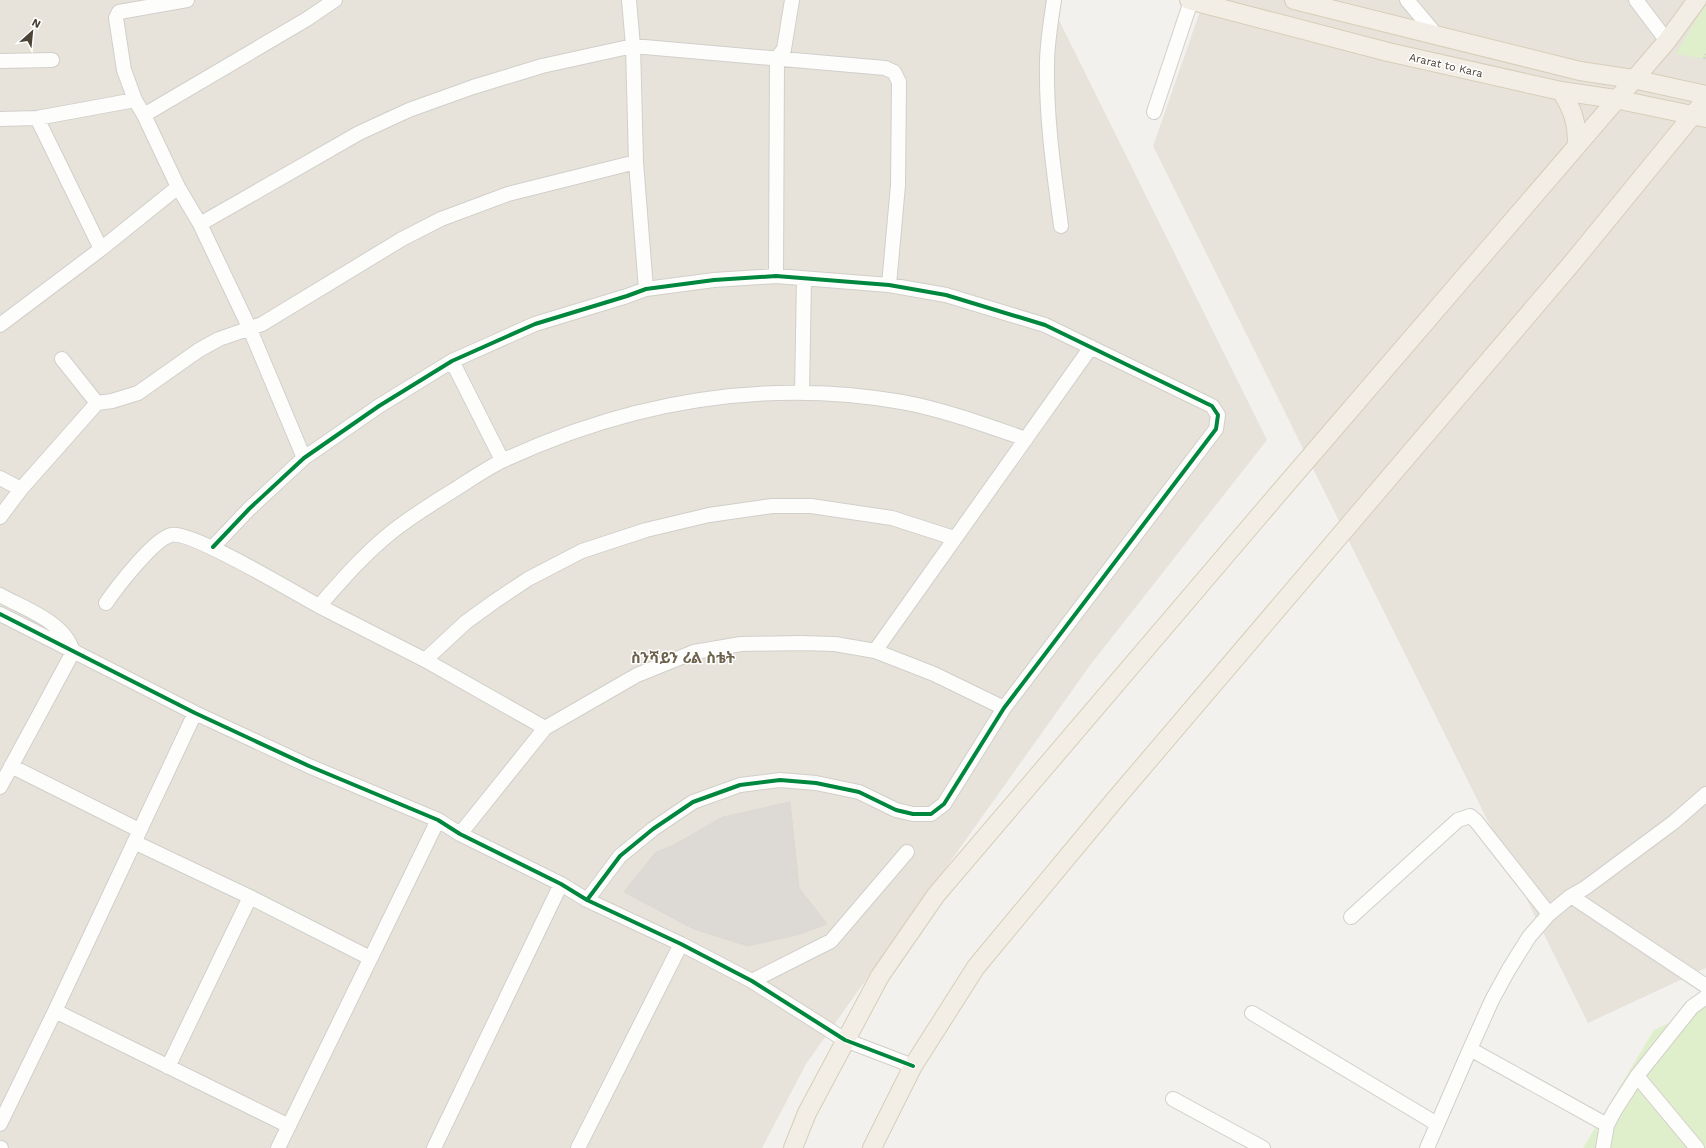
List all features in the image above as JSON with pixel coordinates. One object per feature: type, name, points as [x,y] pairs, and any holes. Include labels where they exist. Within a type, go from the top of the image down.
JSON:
[{"type":"main road","name":"Ararat to Kara","points":[[1190,0],[1388,52],[1561,91],[1615,99],[1699,117]]},
{"type":"main road","points":[[1294,0],[1438,37],[1580,71],[1633,79],[1706,95]]},
{"type":"main road","points":[[793,1148],[807,1113],[880,976],[936,895],[1615,99],[1667,41],[1697,0]]},
{"type":"main road","points":[[1561,91],[1571,108],[1576,123],[1577,145]]},
{"type":"main road","points":[[872,1148],[913,1066],[976,967],[1014,919],[1572,263],[1699,117],[1706,99]]},
{"type":"street","points":[[187,0],[119,12],[116,18],[124,70],[135,100],[144,115],[178,187],[200,224],[249,327],[304,458]]},
{"type":"street","points":[[144,115],[307,19],[335,0]]},
{"type":"street","points":[[630,0],[633,46],[636,162],[646,289]]},
{"type":"street","points":[[776,276],[777,58],[784,49],[792,0]]},
{"type":"street","points":[[1054,0],[1047,63],[1047,110],[1061,226]]},
{"type":"street","points":[[1154,112],[1190,0]]},
{"type":"street","points":[[1407,0],[1438,37]]},
{"type":"street","points":[[1636,0],[1667,41]]},
{"type":"street","points":[[200,224],[359,133],[409,110],[473,87],[542,66],[633,46],[777,58],[884,68],[894,72],[899,82],[898,185],[889,285]]},
{"type":"street","points":[[0,60],[52,60]]},
{"type":"street","points":[[0,119],[37,118],[135,100]]},
{"type":"street","points":[[37,118],[101,249]]},
{"type":"street","points":[[0,517],[21,489],[97,403],[112,401],[138,393],[199,350],[220,339],[249,327],[262,324],[402,239],[441,219],[508,194],[636,162]]},
{"type":"street","points":[[0,325],[101,249],[178,187]]},
{"type":"street","points":[[212,547],[249,509],[304,458],[379,406],[452,361],[535,324],[646,289],[714,280],[776,276],[889,285],[946,295],[1045,325],[1212,406],[1218,415],[1216,429],[1004,708],[944,804],[931,814],[913,814],[896,810],[859,792],[816,783],[780,780],[740,785],[693,802],[653,829],[620,856],[587,900]]},
{"type":"street","points":[[802,392],[804,279]]},
{"type":"street","points":[[874,651],[1091,347]]},
{"type":"street","points":[[62,359],[97,403]]},
{"type":"street","points":[[452,361],[502,460]]},
{"type":"street","points":[[319,606],[360,560],[393,531],[502,460],[592,424],[656,408],[696,399],[735,395],[802,392],[857,396],[904,403],[966,418],[1026,439]]},
{"type":"street","points":[[0,478],[21,489]]},
{"type":"street","points":[[425,660],[466,622],[495,601],[528,579],[582,551],[646,530],[709,515],[772,506],[811,506],[892,518],[954,538]]},
{"type":"street","points":[[106,603],[116,589],[159,540],[171,534],[182,534],[212,547],[319,606],[425,660],[545,728]]},
{"type":"street","points":[[0,596],[56,627],[70,642],[73,652],[0,787]]},
{"type":"street","points":[[0,614],[195,713],[309,766],[438,820],[460,834],[561,884],[587,900],[681,944],[752,981],[845,1040],[913,1066]]},
{"type":"street","points":[[460,834],[545,728],[637,675],[694,652],[741,644],[800,643],[835,644],[874,651],[934,674],[1004,708]]},
{"type":"street","points":[[0,1124],[55,1011],[195,713]]},
{"type":"street","points":[[11,766],[250,897],[370,958]]},
{"type":"street","points":[[1427,1148],[1492,1000],[1529,937],[1549,914],[1571,896],[1674,822],[1706,794]]},
{"type":"street","points":[[1351,917],[1458,820],[1470,816],[1476,821],[1549,914]]},
{"type":"street","points":[[278,1148],[438,820]]},
{"type":"street","points":[[752,981],[831,941],[907,852]]},
{"type":"street","points":[[434,1148],[561,884]]},
{"type":"street","points":[[1571,896],[1706,986]]},
{"type":"street","points":[[168,1068],[250,897]]},
{"type":"street","points":[[578,1148],[681,944]]},
{"type":"street","points":[[1603,1148],[1607,1125],[1637,1076],[1692,1007],[1706,997]]},
{"type":"street","points":[[55,1011],[168,1068],[289,1126]]},
{"type":"street","points":[[1252,1013],[1437,1124]]},
{"type":"street","points":[[1470,1048],[1607,1125]]},
{"type":"street","points":[[1637,1076],[1697,1148]]},
{"type":"street","points":[[1173,1099],[1263,1148]]},
{"type":"path","points":[[1704,59],[1706,54]]},
{"type":"shaded area","points":[[0,0],[1049,0],[1267,440],[1091,664],[806,1064],[762,1148],[0,1148]]},
{"type":"shaded area","points":[[1204,0],[1706,0],[1706,968],[1588,1023],[1153,146]]},
{"type":"green space","points":[[1706,4],[1706,59],[1676,54]]},
{"type":"green space","points":[[1706,1006],[1706,1148],[1583,1148],[1654,1030]]},
{"type":"building","points":[[790,802],[799,888],[827,924],[797,935],[748,946],[694,929],[624,892],[656,852],[672,846],[723,817]]},
{"type":"cycle path","points":[[213,547],[249,509],[304,458],[379,406],[452,361],[535,324],[646,289],[714,280],[776,276],[889,285],[946,295],[1045,325],[1212,406],[1218,415],[1216,429],[1004,708],[944,804],[931,814],[913,814],[896,810],[859,792],[816,783],[780,780],[740,785],[693,802],[653,829],[620,856],[587,900]]},
{"type":"cycle path","points":[[0,614],[195,713],[309,766],[438,820],[460,834],[561,884],[587,900],[681,944],[752,981],[845,1040],[913,1066]]},
{"type":"district","name":"ስንሻይን ሪል ስቴት","points":[[683,658]]}]
